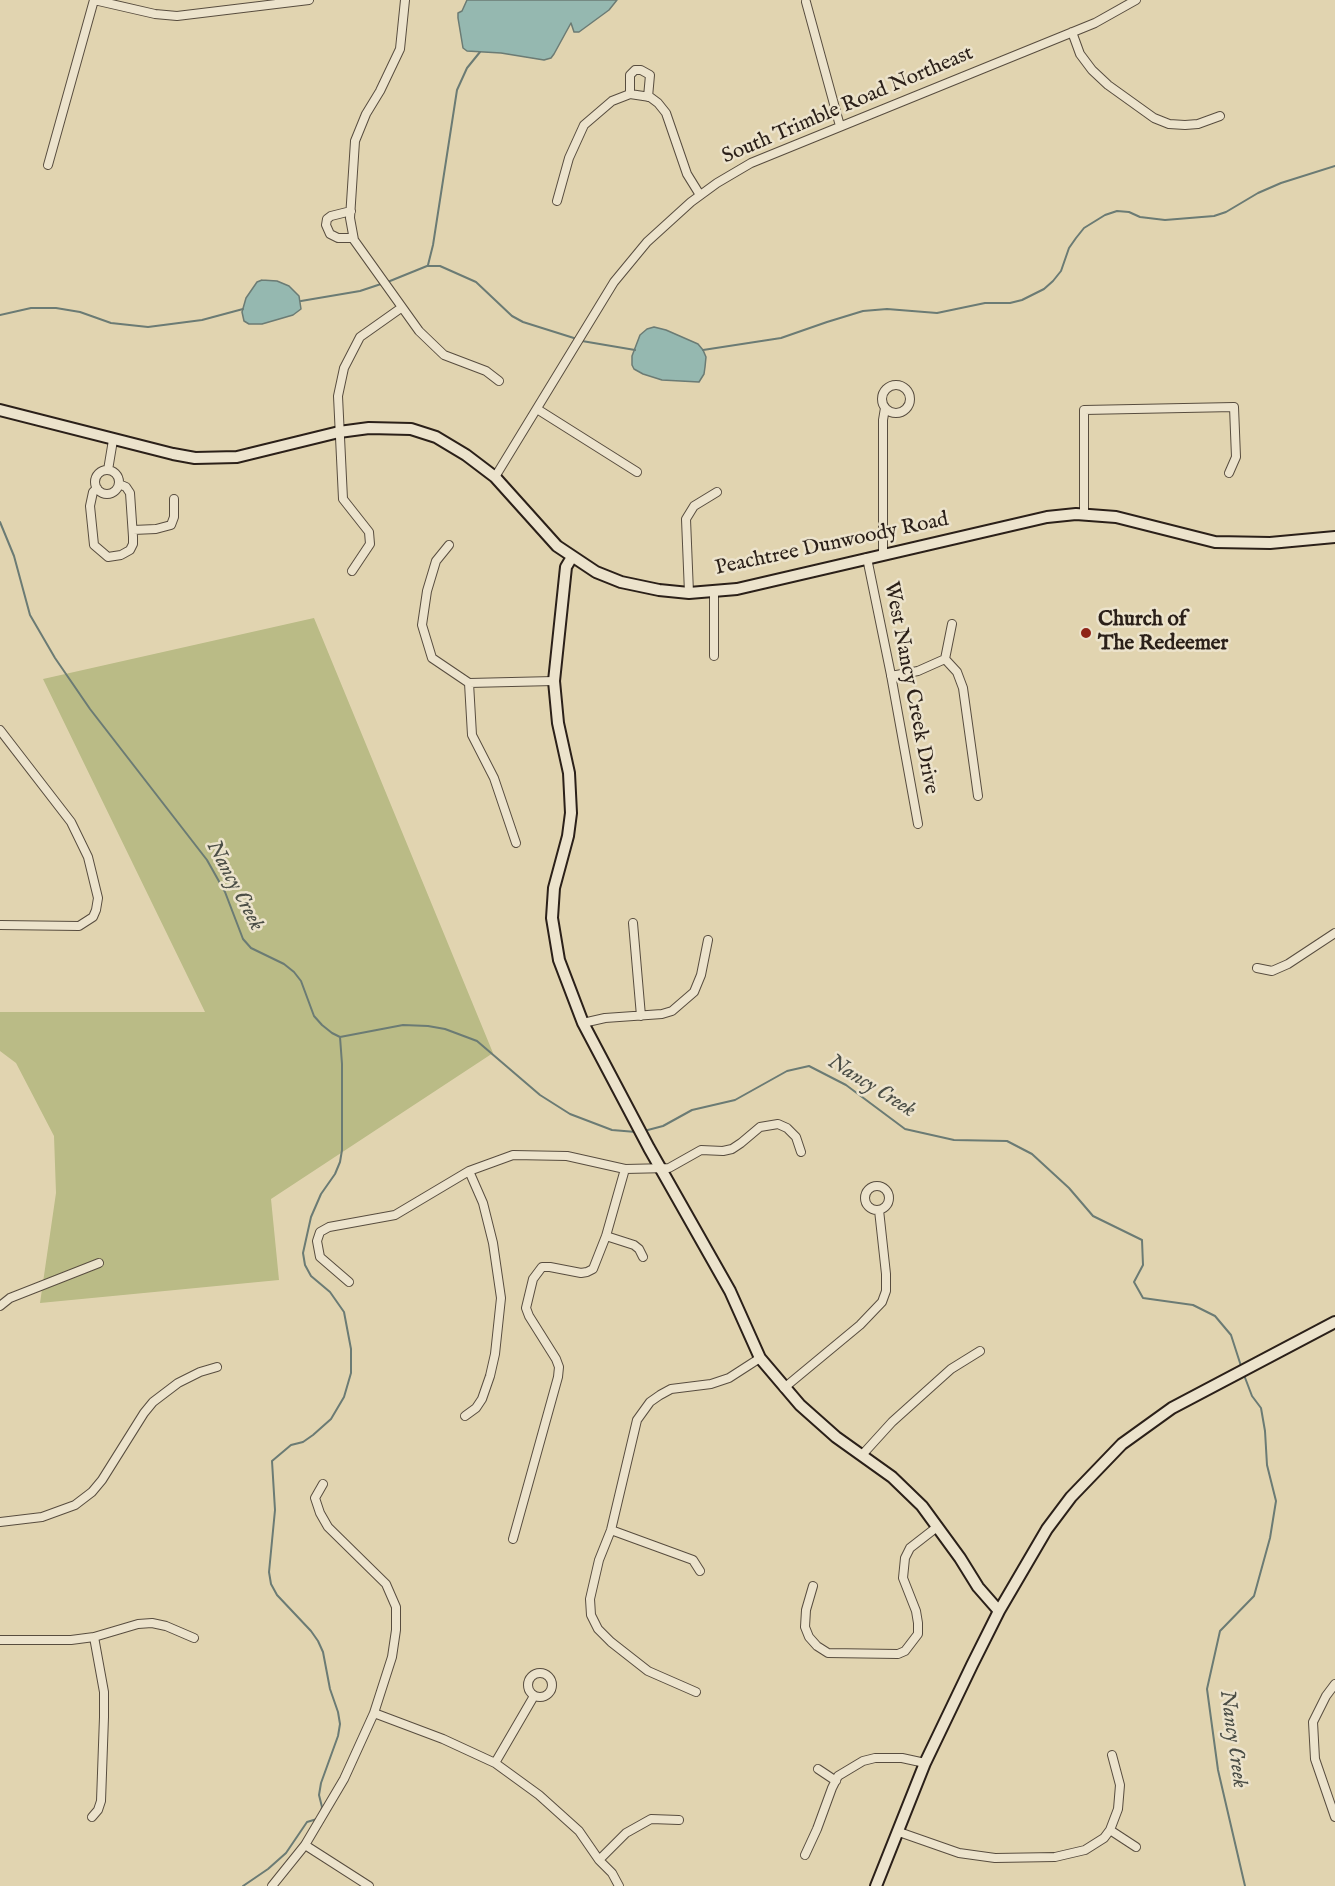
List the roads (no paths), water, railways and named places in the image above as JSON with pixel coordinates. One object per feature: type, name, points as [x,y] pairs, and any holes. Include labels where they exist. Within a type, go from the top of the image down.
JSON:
[{"type":"main road","name":"Peachtree Dunwoody Road","points":[[3,411],[173,454],[217,459],[237,457],[339,432],[369,428],[411,429],[436,437],[456,447],[495,477],[557,546],[596,572],[621,582],[659,590],[689,593],[737,589],[1047,517],[1084,514],[1116,517],[1215,542],[1270,543],[1335,537]]},
{"type":"main road","points":[[572,557],[566,567],[554,681],[558,723],[569,773],[571,799],[568,836],[554,888],[552,918],[559,960],[583,1023],[649,1148],[730,1291],[760,1358],[784,1389],[800,1405],[836,1437],[892,1477],[922,1506],[978,1587],[999,1611]]},
{"type":"main road","points":[[876,1886],[925,1763],[999,1611],[1047,1529],[1071,1497],[1122,1444],[1172,1407],[1335,1322]]},
{"type":"street","points":[[48,165],[94,0],[155,14],[177,16],[309,0]]},
{"type":"street","points":[[405,0],[400,49],[388,76],[366,114],[355,141],[350,218],[353,238],[419,331],[444,355],[486,371],[499,381]]},
{"type":"street","name":"South Trimble Road Northeast","points":[[495,477],[620,275],[666,223],[700,195],[751,163],[1111,16],[1136,0]]},
{"type":"street","points":[[806,2],[840,126]]},
{"type":"street","points":[[1072,32],[1080,54],[1092,70],[1108,85],[1154,118],[1169,124],[1185,125],[1198,124],[1220,116]]},
{"type":"street","points":[[630,94],[630,75],[635,70],[641,70],[650,75],[648,97]]},
{"type":"street","points":[[557,201],[574,144],[584,125],[612,101],[630,94],[648,97],[658,103],[666,113],[687,174],[700,195]]},
{"type":"street","points":[[351,211],[331,216],[327,219],[326,225],[330,234],[338,238],[353,238]]},
{"type":"street","points":[[352,571],[370,544],[369,532],[343,499],[338,396],[344,368],[360,337],[401,308]]},
{"type":"street","points":[[1084,514],[1084,410],[1234,406],[1236,457],[1229,473]]},
{"type":"street","points":[[883,555],[883,420],[885,408]]},
{"type":"street","points":[[537,409],[637,472]]},
{"type":"street","points":[[108,470],[113,440]]},
{"type":"street","points":[[108,470],[117,474],[119,484],[116,490],[108,494],[102,493],[95,483],[98,473],[108,470]]},
{"type":"street","points":[[97,488],[90,497],[93,539],[98,550],[108,557],[125,554],[133,544],[130,493],[126,487],[119,484]]},
{"type":"street","points":[[689,593],[686,519],[694,506],[717,492]]},
{"type":"street","points":[[133,530],[156,529],[171,525],[174,517],[174,500]]},
{"type":"street","points":[[449,545],[436,561],[427,591],[423,625],[432,658],[469,683],[554,681]]},
{"type":"street","name":"West Nancy Creek Drive","points":[[867,558],[918,824]]},
{"type":"street","points":[[714,592],[714,656]]},
{"type":"street","points":[[945,659],[951,624]]},
{"type":"street","points":[[891,676],[918,671],[945,659]]},
{"type":"street","points":[[945,659],[957,672],[963,688],[978,796]]},
{"type":"street","points":[[469,683],[472,735],[494,778],[516,843]]},
{"type":"street","points":[[0,730],[3,742],[71,822],[88,857],[98,905],[93,917],[80,926],[0,926]]},
{"type":"street","points":[[633,923],[641,1016]]},
{"type":"street","points":[[1257,968],[1272,971],[1288,964],[1335,933]]},
{"type":"street","points":[[583,1023],[604,1018],[662,1014],[672,1011],[694,992],[701,975],[708,940]]},
{"type":"street","points":[[349,1282],[320,1257],[317,1242],[320,1232],[328,1227],[395,1215],[469,1171],[513,1155],[567,1156],[625,1169],[669,1168],[700,1150],[732,1149],[760,1126],[769,1124],[778,1124],[787,1128],[796,1137],[801,1152]]},
{"type":"street","points":[[513,1539],[539,1451],[559,1367],[546,1340],[526,1308],[533,1279],[542,1267],[587,1272],[593,1269],[606,1236],[625,1169]]},
{"type":"street","points":[[465,1416],[476,1408],[482,1399],[490,1376],[495,1354],[501,1298],[493,1243],[483,1203],[469,1171]]},
{"type":"street","points":[[784,1389],[860,1326],[882,1302],[886,1290],[886,1274],[879,1210]]},
{"type":"street","points":[[606,1236],[634,1245],[643,1257]]},
{"type":"street","points":[[0,1306],[10,1298],[99,1263]]},
{"type":"street","points":[[862,1455],[892,1422],[951,1369],[980,1350]]},
{"type":"street","points":[[696,1692],[648,1671],[610,1642],[598,1629],[591,1615],[590,1599],[638,1420],[650,1402],[671,1389],[711,1384],[729,1378],[760,1358]]},
{"type":"street","points":[[0,1522],[42,1517],[75,1505],[92,1492],[102,1480],[153,1402],[178,1383],[200,1372],[218,1367]]},
{"type":"street","points":[[272,1886],[305,1845],[344,1779],[374,1713],[392,1657],[396,1630],[396,1606],[386,1584],[328,1527],[315,1498],[323,1484]]},
{"type":"street","points":[[813,1586],[806,1610],[805,1627],[817,1646],[828,1653],[898,1654],[905,1651],[918,1634],[918,1623],[916,1611],[903,1578],[905,1558],[910,1548],[937,1527]]},
{"type":"street","points":[[610,1530],[693,1560],[700,1571]]},
{"type":"street","points":[[0,1640],[71,1640],[94,1637],[138,1624],[152,1623],[166,1626],[194,1638]]},
{"type":"street","points":[[92,1817],[101,1801],[104,1717],[104,1692],[94,1637]]},
{"type":"street","points":[[1335,1684],[1313,1722],[1316,1759],[1335,1817]]},
{"type":"street","points":[[495,1763],[534,1696]]},
{"type":"street","points":[[374,1713],[443,1738],[495,1763],[539,1795],[579,1831],[599,1860],[612,1873],[619,1886]]},
{"type":"street","points":[[899,1832],[959,1853],[995,1858],[1054,1857],[1086,1850],[1095,1845],[1110,1830],[1120,1796],[1120,1785],[1112,1755]]},
{"type":"street","points":[[805,1855],[818,1829],[838,1776],[863,1761],[875,1758],[902,1758],[925,1763]]},
{"type":"street","points":[[818,1769],[836,1780]]},
{"type":"street","points":[[599,1860],[626,1833],[651,1819],[679,1820]]},
{"type":"street","points":[[1110,1830],[1136,1847]]},
{"type":"street","points":[[305,1845],[369,1886]]},
{"type":"water","points":[[467,0],[617,0],[609,10],[579,32],[574,32],[571,23],[554,54],[551,58],[544,60],[501,53],[467,51],[463,48],[458,13],[462,11]]},
{"type":"water","points":[[277,281],[289,286],[299,296],[301,309],[293,315],[262,324],[249,324],[244,321],[242,312],[246,298],[257,282]]},
{"type":"water","points":[[654,327],[698,344],[703,350],[706,357],[705,367],[699,382],[662,380],[634,369],[632,356],[640,335]]},
{"type":"waterway","points":[[428,265],[457,90],[467,68],[480,52]]},
{"type":"waterway","points":[[703,350],[781,338],[863,311],[887,309],[937,313],[985,303],[1010,303],[1022,300],[1044,289],[1053,281],[1061,271],[1069,248],[1076,238],[1084,228],[1105,215],[1117,211],[1165,220],[1214,216],[1281,183],[1335,166]]},
{"type":"waterway","points":[[301,301],[360,291],[427,266],[440,266],[476,282],[512,316],[523,322],[577,339]]},
{"type":"waterway","points":[[0,315],[31,308],[56,308],[80,312],[111,323],[148,327],[202,320],[243,309]]},
{"type":"waterway","points":[[582,341],[635,350]]},
{"type":"waterway","name":"Nancy Creek","points":[[0,522],[14,556],[30,615],[55,658],[90,709],[207,860],[225,892],[243,939],[251,948],[284,964],[294,972],[301,981],[314,1016],[322,1025],[340,1037],[403,1025],[445,1029],[477,1041],[540,1095],[570,1114],[612,1130],[636,1132]]},
{"type":"waterway","points":[[321,1812],[319,1795],[321,1783],[338,1736],[340,1724],[338,1712],[330,1689],[323,1652],[318,1641],[277,1595],[271,1584],[269,1572],[275,1510],[272,1461],[291,1445],[303,1442],[313,1435],[331,1419],[344,1397],[351,1373],[351,1349],[344,1312],[330,1292],[311,1276],[305,1265],[303,1253],[311,1217],[321,1194],[335,1174],[340,1162],[342,1150],[340,1037]]},
{"type":"waterway","name":"Nancy Creek","points":[[644,1131],[663,1126],[692,1110],[735,1100],[787,1071],[809,1066],[846,1085],[905,1129],[954,1140],[1007,1141],[1032,1154],[1069,1188],[1093,1216],[1142,1240],[1143,1265],[1134,1282],[1143,1298],[1193,1305],[1215,1316],[1231,1335],[1241,1366]]},
{"type":"waterway","name":"Nancy Creek","points":[[1244,1375],[1252,1396],[1261,1408],[1267,1465],[1276,1501],[1270,1538],[1254,1596],[1220,1631],[1207,1689],[1218,1770],[1245,1886]]},
{"type":"waterway","points":[[243,1886],[286,1853],[307,1822],[317,1819]]},
{"type":"place","name":"Church of The Redeemer","points":[[1086,633]]}]
